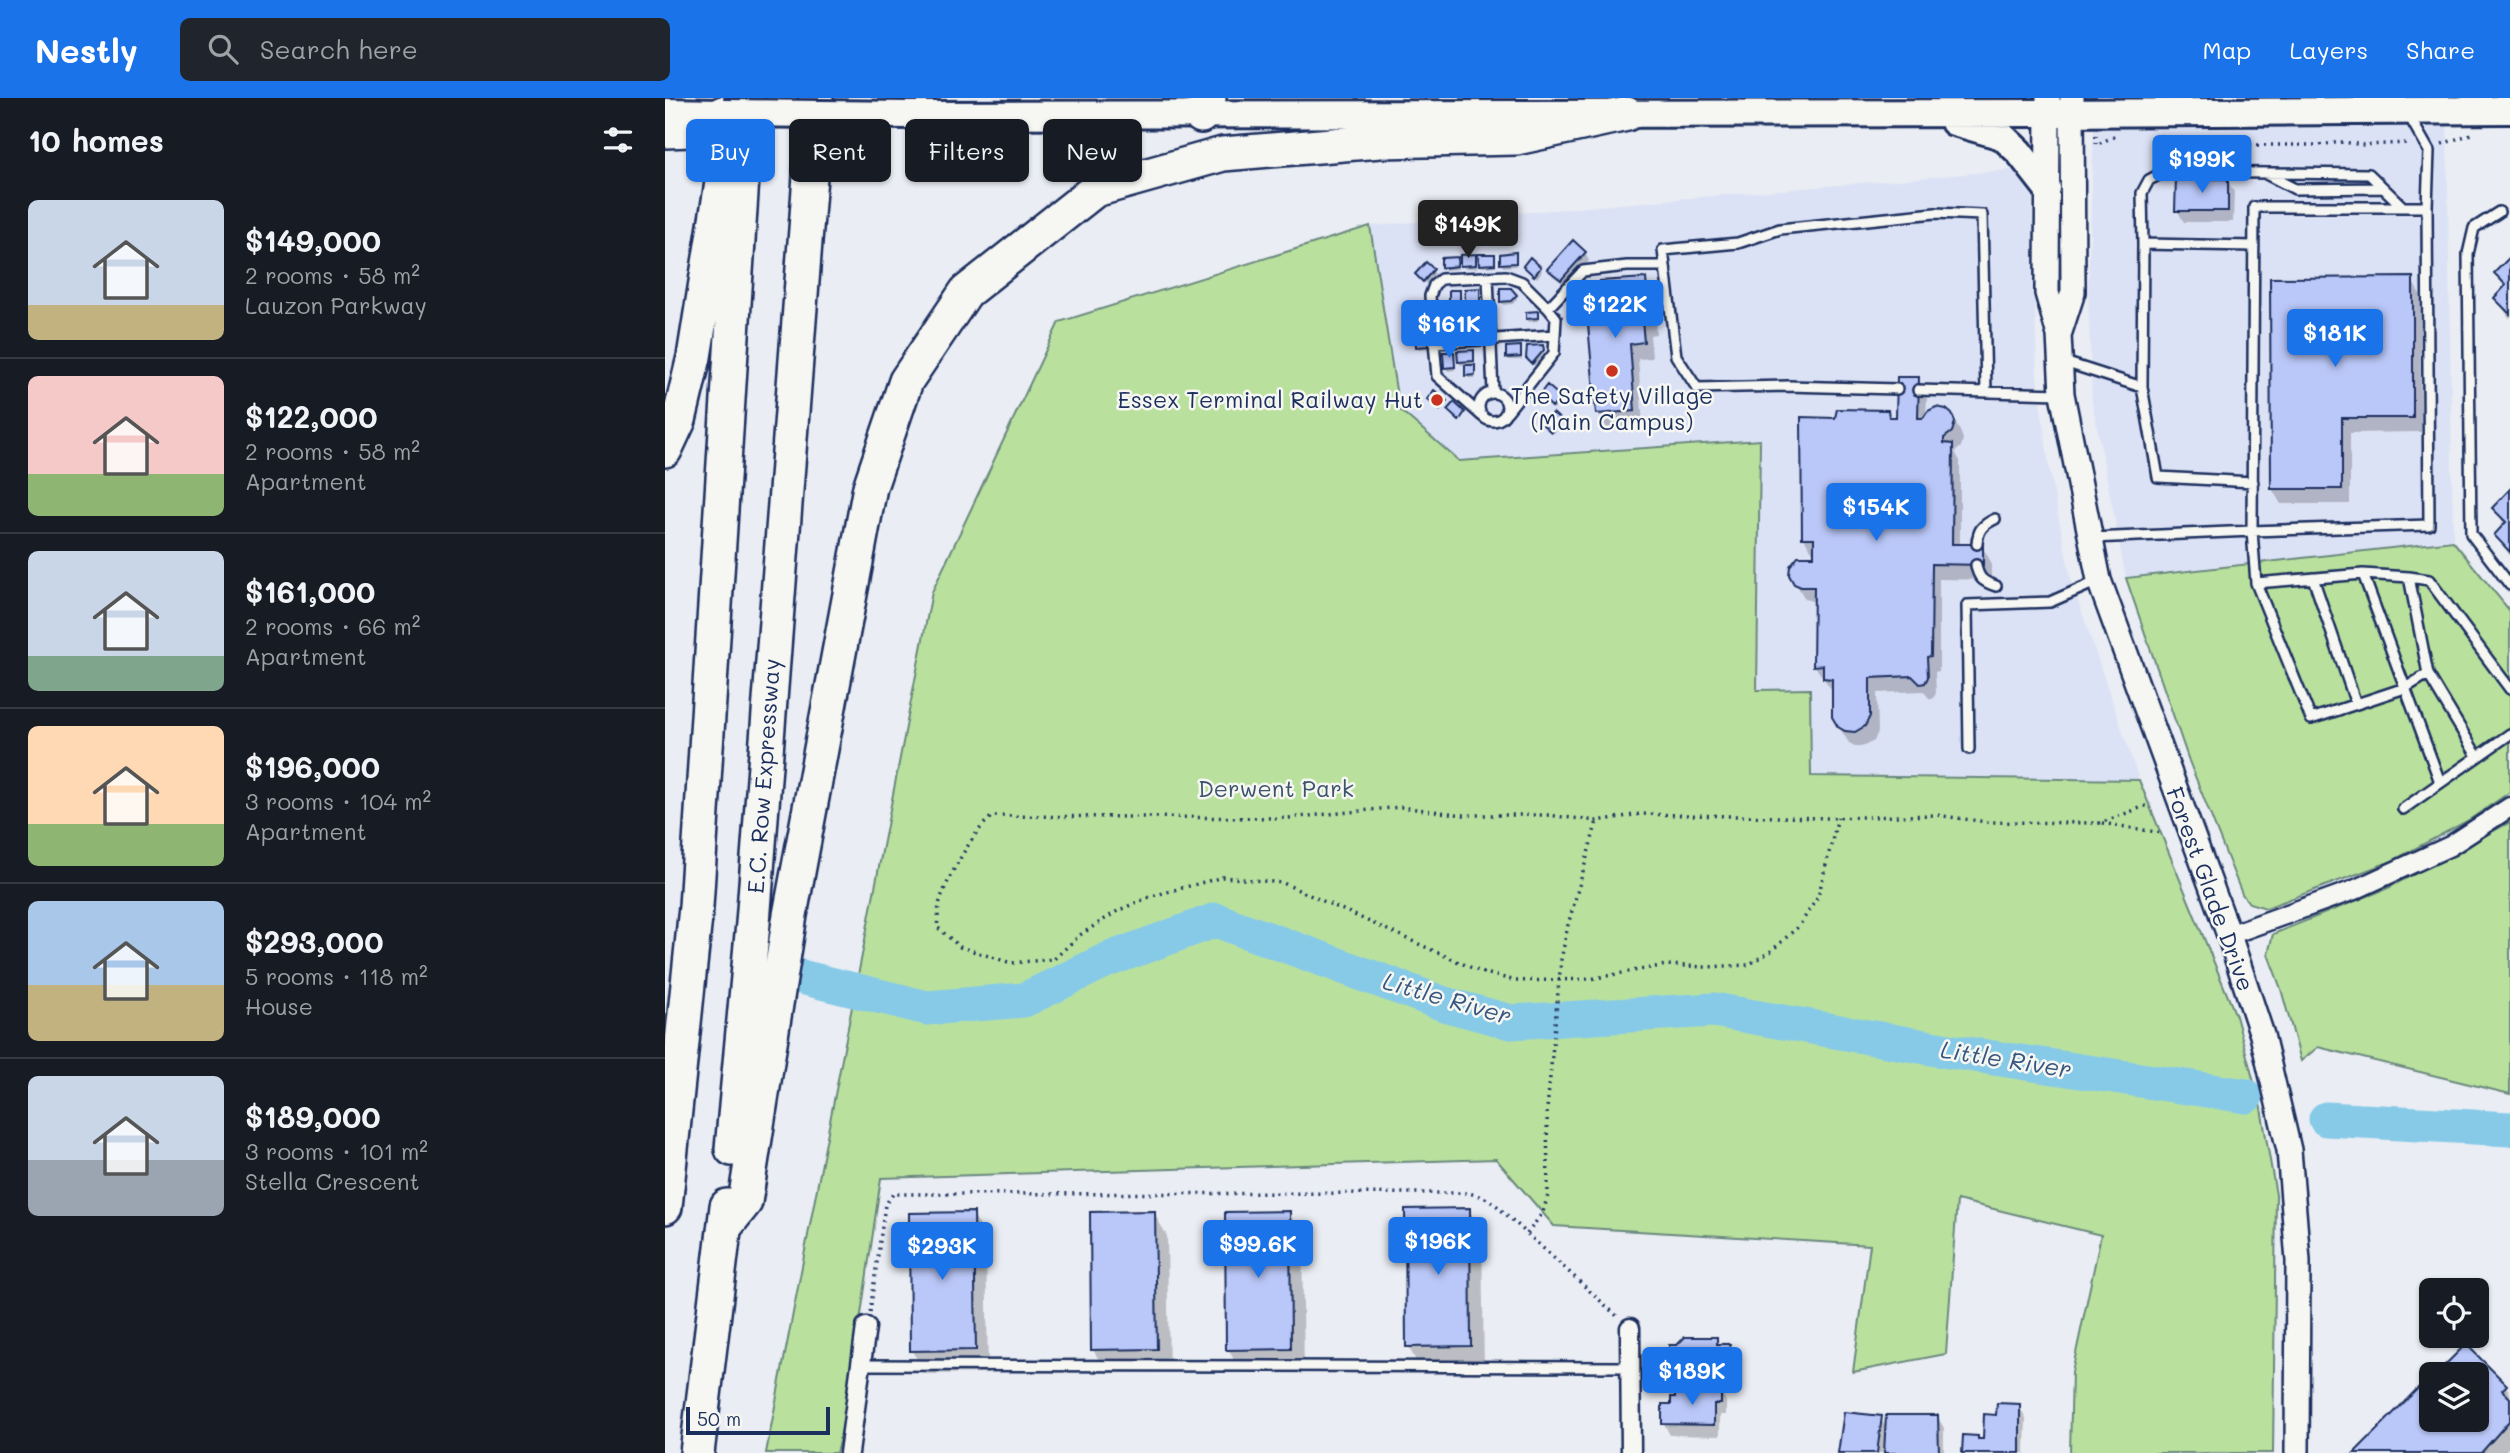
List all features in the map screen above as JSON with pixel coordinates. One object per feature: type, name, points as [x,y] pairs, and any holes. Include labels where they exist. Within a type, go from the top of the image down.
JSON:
[{"type":"highway","name":"E.C. Row Expressway","points":[[697,1453],[725,1227],[754,923],[815,98]]},
{"type":"highway","points":[[806,208],[826,98]]},
{"type":"highway","points":[[668,121],[692,130],[735,103]]},
{"type":"highway","points":[[665,450],[679,420],[694,357],[735,103]]},
{"type":"highway","points":[[665,1205],[696,907],[735,103]]},
{"type":"highway","points":[[725,1227],[745,1202],[790,915],[870,487],[906,381],[966,292],[1095,190],[1223,154],[1380,141],[1516,138],[1627,114]]},
{"type":"main road","points":[[735,103],[910,115],[1205,107],[1627,114],[1922,113],[2060,106],[2510,110]]},
{"type":"main road","points":[[1922,113],[2002,136],[2019,152],[2047,188]]},
{"type":"street","name":"Forest Glade Drive","points":[[2060,106],[2047,188],[2047,293],[2059,335],[2062,394],[2099,580],[2229,936],[2262,1035],[2289,1150],[2298,1261],[2297,1453]]},
{"type":"street","name":"Forest Glade Drive","points":[[2059,335],[2073,292],[2060,106]]},
{"type":"street","points":[[2229,936],[2366,884],[2450,846],[2510,807]]},
{"type":"street","points":[[849,1453],[866,1327]]},
{"type":"street","points":[[1630,1328],[1631,1453]]},
{"type":"lane","points":[[2090,538],[2429,525],[2429,151],[2405,111]]},
{"type":"lane","points":[[2253,482],[2158,478],[2142,387],[2142,193],[2149,180],[2164,172],[2369,174],[2403,207]]},
{"type":"lane","points":[[2265,173],[2295,189],[2383,188]]},
{"type":"lane","points":[[2427,207],[2254,207],[2252,531],[2256,583],[2311,719],[2405,688],[2428,674]]},
{"type":"lane","points":[[2499,212],[2474,228],[2468,254],[2471,534],[2510,585]]},
{"type":"lane","points":[[1897,389],[1788,386],[1697,388],[1676,356],[1663,250],[1738,243],[1780,229],[1935,214],[1982,215],[1986,391]]},
{"type":"lane","points":[[2143,244],[2254,246]]},
{"type":"lane","points":[[1548,308],[1583,271],[1627,266],[1665,266]]},
{"type":"lane","points":[[1506,276],[1522,282],[1548,308],[1556,318],[1554,354],[1507,412],[1496,421],[1482,416],[1437,376],[1430,296],[1434,285],[1441,279],[1506,276]]},
{"type":"lane","points":[[1489,277],[1493,392]]},
{"type":"lane","points":[[1434,343],[1555,335]]},
{"type":"lane","points":[[2060,360],[2142,387]]},
{"type":"lane","points":[[1918,390],[2062,394]]},
{"type":"lane","points":[[1493,392],[1505,398],[1507,412]]},
{"type":"lane","points":[[1482,416],[1479,408],[1481,399],[1493,392]]},
{"type":"lane","points":[[1977,544],[1978,533],[1983,525],[1995,519]]},
{"type":"lane","points":[[1976,565],[1977,575],[1984,582],[1996,586]]},
{"type":"lane","points":[[2256,583],[2363,574],[2430,580],[2510,689]]},
{"type":"lane","points":[[2363,574],[2440,782]]},
{"type":"lane","points":[[2409,577],[2428,674],[2477,756]]},
{"type":"lane","points":[[2313,578],[2356,704]]},
{"type":"lane","points":[[1969,749],[1967,605],[2050,602],[2099,580]]},
{"type":"lane","points":[[2403,809],[2510,734]]},
{"type":"lane","points":[[860,1365],[1630,1367]]},
{"type":"path","points":[[2433,144],[2446,145],[2476,132]]},
{"type":"path","points":[[2096,145],[2122,134]]},
{"type":"path","points":[[2160,136],[2200,145],[2407,143]]},
{"type":"path","points":[[2100,823],[2151,804]]},
{"type":"path","points":[[1838,817],[1818,897],[1799,926],[1770,952],[1748,965],[1666,965],[1590,979],[1516,981],[1481,972],[1283,883],[1223,877],[1152,896],[1119,910],[1080,935],[1054,958],[1011,963],[960,947],[937,927],[939,904],[956,867],[984,821],[993,816],[1288,818],[1401,807],[1464,815],[1547,816],[1597,821],[1640,814],[1838,817],[1936,815],[1986,822],[2100,823],[2162,833]]},
{"type":"path","points":[[1527,1234],[1543,1212],[1548,1195],[1547,1109],[1559,979],[1568,925],[1597,821]]},
{"type":"path","points":[[866,1327],[873,1301],[885,1205],[893,1194],[1469,1194],[1485,1198],[1497,1206],[1630,1328]]},
{"type":"shaded area","points":[[2447,123],[2453,541],[2126,578],[2092,402],[2088,288],[2094,126]]},
{"type":"shaded area","points":[[2020,169],[2032,192],[2037,377],[2050,473],[2071,580],[2139,780],[1673,777],[1760,440],[1459,461],[1399,409],[1370,226]]},
{"type":"green space","name":"Derwent Park","points":[[1370,226],[1399,409],[1459,461],[1760,440],[1757,690],[1810,689],[1811,776],[2139,780],[2236,1016],[2261,1108],[2276,1195],[2273,1453],[2070,1453],[2072,1372],[2101,1235],[1957,1200],[1946,1354],[1853,1372],[1870,1245],[1554,1226],[1496,1159],[881,1178],[847,1410],[836,1453],[766,1453],[932,592],[1059,322]]},
{"type":"green space","points":[[2453,541],[2510,611],[2510,792],[2469,820],[2392,861],[2266,908],[2249,903],[2242,894],[2189,761],[2126,578]]},
{"type":"green space","points":[[2510,822],[2510,1094],[2318,1047],[2301,1061],[2281,989],[2268,954],[2273,934],[2388,888]]},
{"type":"building","points":[[2176,178],[2228,179],[2228,211],[2175,211]]},
{"type":"building","points":[[1573,240],[1586,252],[1561,280],[1547,269]]},
{"type":"building","points":[[1516,252],[1516,263],[1500,264],[1500,254]]},
{"type":"building","points":[[1476,254],[1476,265],[1460,266],[1460,255]]},
{"type":"building","points":[[1478,254],[1495,254],[1495,264],[1479,265]]},
{"type":"building","points":[[1458,257],[1457,266],[1441,268],[1441,258]]},
{"type":"building","points":[[1530,257],[1541,267],[1534,276],[1523,266]]},
{"type":"building","points":[[2510,257],[2510,314],[2494,298],[2506,285],[2494,273]]},
{"type":"building","points":[[1426,262],[1434,269],[1423,282],[1415,274]]},
{"type":"building","points":[[2413,277],[2413,418],[2342,418],[2342,489],[2271,489],[2270,278]]},
{"type":"building","name":"The Safety Village (Main Campus)","points":[[1646,278],[1649,319],[1642,320],[1644,342],[1630,344],[1635,411],[1596,414],[1586,302],[1589,302],[1590,287],[1601,286],[1600,281]]},
{"type":"building","points":[[1480,288],[1480,305],[1465,306],[1465,289]]},
{"type":"building","points":[[1500,288],[1511,288],[1517,295],[1511,301],[1500,302]]},
{"type":"building","points":[[1449,290],[1460,290],[1460,306],[1449,307]]},
{"type":"building","points":[[1459,309],[1461,326],[1448,327],[1447,310]]},
{"type":"building","points":[[1538,311],[1538,318],[1526,319],[1526,312]]},
{"type":"building","points":[[1480,312],[1480,324],[1465,326],[1465,313]]},
{"type":"building","points":[[1428,330],[1428,346],[1416,347],[1415,331]]},
{"type":"building","points":[[1543,345],[1544,350],[1532,364],[1526,358],[1527,346]]},
{"type":"building","points":[[1521,346],[1521,357],[1506,358],[1506,347]]},
{"type":"building","points":[[1474,350],[1474,361],[1458,362],[1457,351]]},
{"type":"building","points":[[1443,352],[1454,352],[1455,367],[1444,368]]},
{"type":"building","points":[[1465,365],[1475,365],[1475,375],[1465,376]]},
{"type":"building","points":[[1897,377],[1919,377],[1918,418],[1923,418],[1928,411],[1936,407],[1946,409],[1952,414],[1955,422],[1952,432],[1944,438],[1944,443],[1953,444],[1952,544],[1983,544],[1983,565],[1932,564],[1931,656],[1927,657],[1928,677],[1925,683],[1920,684],[1912,676],[1870,678],[1870,716],[1865,726],[1855,732],[1845,731],[1838,727],[1832,717],[1832,679],[1823,678],[1823,665],[1813,666],[1814,587],[1794,584],[1789,575],[1790,566],[1798,556],[1814,556],[1814,538],[1802,538],[1801,417],[1835,418],[1837,409],[1888,410],[1889,417],[1896,417]]},
{"type":"building","points":[[1547,385],[1561,397],[1552,407],[1539,395]]},
{"type":"building","name":"Essex Terminal Railway Hut","points":[[1434,390],[1447,401],[1440,410],[1427,399]]},
{"type":"building","points":[[1454,402],[1465,412],[1459,421],[1447,410]]},
{"type":"building","points":[[1553,413],[1561,420],[1551,432],[1543,425]]},
{"type":"building","points":[[2510,489],[2510,552],[2494,535],[2506,522],[2492,508]]},
{"type":"building","points":[[1470,1208],[1471,1346],[1406,1347],[1405,1209]]},
{"type":"building","points":[[1155,1211],[1157,1349],[1091,1350],[1090,1212]]},
{"type":"building","points":[[1290,1211],[1291,1349],[1226,1350],[1225,1212]]},
{"type":"building","points":[[974,1212],[976,1350],[910,1351],[909,1213]]},
{"type":"building","points":[[1685,1337],[1717,1337],[1717,1344],[1730,1344],[1730,1357],[1721,1357],[1723,1381],[1662,1381],[1662,1356],[1669,1356],[1669,1345],[1677,1345]]},
{"type":"building","points":[[2462,1348],[2470,1348],[2484,1362],[2448,1362]]},
{"type":"building","points":[[2489,1367],[2507,1385],[2502,1390],[2510,1398],[2510,1420],[2481,1453],[2354,1453],[2419,1387],[2419,1432],[2489,1432]]},
{"type":"building","points":[[1675,1388],[1721,1388],[1721,1404],[1714,1404],[1714,1425],[1662,1424],[1662,1404],[1671,1404],[1671,1397],[1675,1397]]},
{"type":"building","points":[[1997,1403],[2020,1404],[2020,1453],[1962,1453],[1963,1435],[1983,1439],[1984,1414],[1996,1415]]},
{"type":"building","points":[[1844,1412],[1882,1416],[1877,1453],[1838,1453]]},
{"type":"building","points":[[1886,1415],[1938,1415],[1939,1453],[1884,1453]]},
{"type":"waterway","name":"Little River","points":[[797,976],[927,1008],[1024,1000],[1107,960],[1216,920],[1444,1004],[1511,1022],[1714,1010],[1954,1052],[2246,1096]]},
{"type":"waterway","name":"Little River","points":[[2326,1119],[2510,1129]]},
{"type":"place","name":"The Safety Village (Main Campus)","points":[[1612,371]]},
{"type":"place","name":"Essex Terminal Railway Hut","points":[[1437,400]]}]
